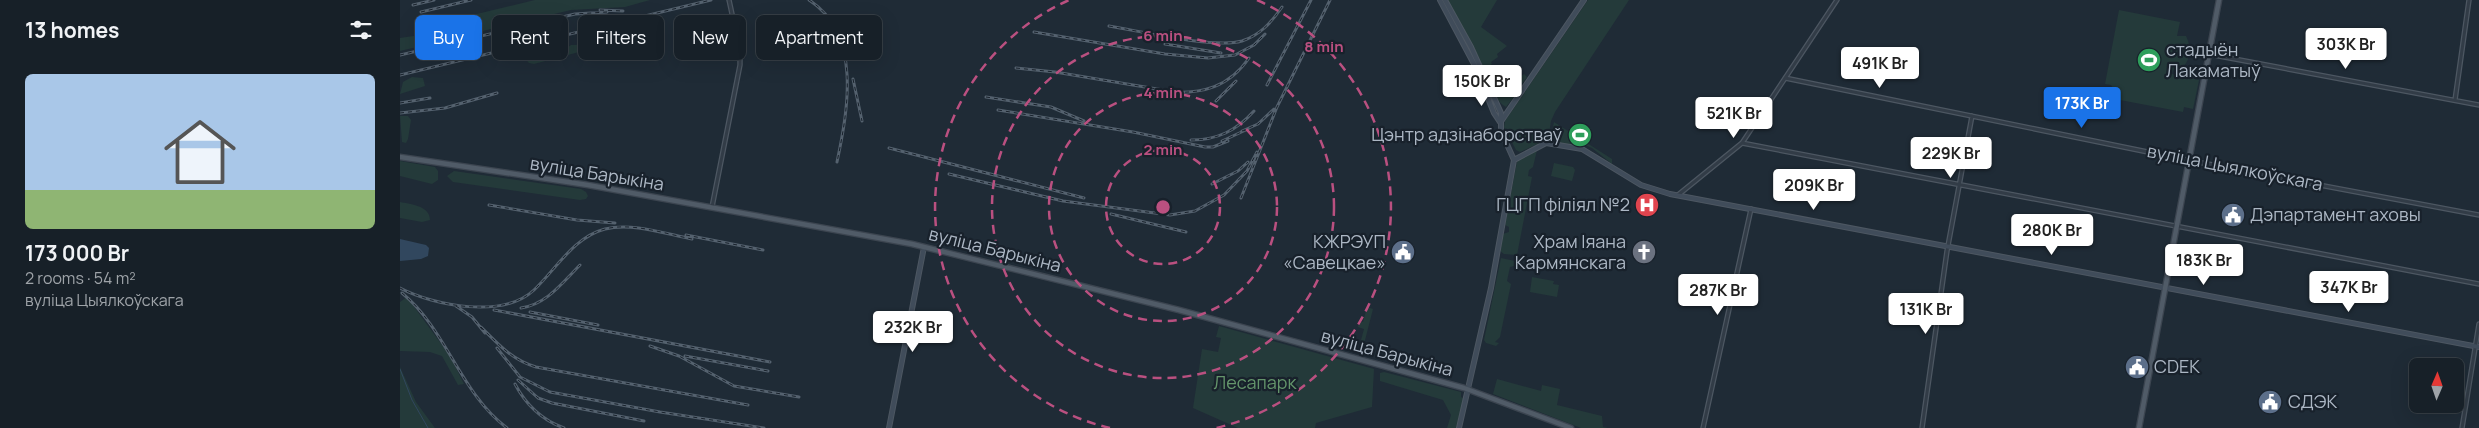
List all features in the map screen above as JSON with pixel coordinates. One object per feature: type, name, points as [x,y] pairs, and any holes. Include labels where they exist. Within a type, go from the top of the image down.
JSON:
[{"type":"main road","points":[[1440,0],[1467,48],[1494,113],[1500,122]]},
{"type":"main road","points":[[1445,0],[1470,47],[1498,110],[1501,112],[1501,133],[1514,160],[1491,288],[1459,428]]},
{"type":"main road","points":[[1500,122],[1584,0]]},
{"type":"main road","points":[[2139,428],[2219,0]]},
{"type":"main road","points":[[1498,110],[1508,111]]},
{"type":"main road","points":[[1514,160],[1546,142],[1582,148],[1648,188],[1678,195],[2478,347]]},
{"type":"main road","name":"вуліца Барыкіна","points":[[400,157],[588,185],[924,247],[1179,310],[1469,390],[1570,428]]},
{"type":"main road","points":[[889,428],[924,247]]},
{"type":"street","points":[[712,207],[740,65],[740,51],[729,0]]},
{"type":"street","points":[[1678,195],[1742,143],[1838,0]]},
{"type":"street","points":[[2455,100],[2469,0]]},
{"type":"street","points":[[2208,54],[2479,105]]},
{"type":"street","name":"вуліца Цыялкоўскага","points":[[1785,78],[2189,160],[2479,215]]},
{"type":"street","points":[[1922,428],[1948,246],[1972,116]]},
{"type":"street","points":[[1742,143],[2177,228],[2479,284]]},
{"type":"street","points":[[1703,428],[1751,208]]},
{"type":"street","points":[[2462,428],[2478,347],[2479,324]]},
{"type":"green space","points":[[535,0],[650,0],[625,7],[571,10],[550,15],[492,15],[492,29],[482,31],[482,15],[473,15]]},
{"type":"green space","points":[[1447,0],[1497,0],[1481,27],[1507,46],[1497,54],[1498,57],[1489,66],[1501,84],[1509,84],[1524,74],[1527,77],[1521,85],[1518,83],[1515,87],[1516,94],[1506,107],[1493,92],[1479,58]]},
{"type":"green space","points":[[1588,0],[1629,0],[1555,112],[1551,121],[1548,139],[1520,152],[1516,150],[1504,127],[1505,121]]},
{"type":"green space","name":"стадыён Лакаматыў","points":[[2119,10],[2180,22],[2177,36],[2186,36],[2190,51],[2185,65],[2177,73],[2173,70],[2172,74],[2199,80],[2193,109],[2184,107],[2183,112],[2120,100],[2111,85],[2105,84]]},
{"type":"green space","points":[[415,36],[415,47],[400,51],[400,38]]},
{"type":"green space","points":[[578,44],[578,52],[568,55],[568,47]]},
{"type":"green space","points":[[526,60],[549,60],[534,64]]},
{"type":"green space","points":[[412,77],[423,78],[425,86],[400,94],[403,82]]},
{"type":"green space","points":[[400,116],[408,116],[411,120],[406,143],[402,142]]},
{"type":"green space","points":[[1554,122],[1612,159],[1612,164],[1592,148],[1575,141],[1569,145],[1550,141]]},
{"type":"green space","points":[[1537,150],[1533,167],[1529,170],[1528,176],[1532,177],[1517,255],[1504,254],[1500,251],[1503,234],[1509,232],[1509,227],[1505,225],[1517,162],[1518,159]]},
{"type":"green space","points":[[400,161],[435,167],[438,171],[438,180],[432,184],[400,176]]},
{"type":"green space","points":[[1554,163],[1573,167],[1575,170],[1572,181],[1551,176]]},
{"type":"green space","points":[[454,171],[581,189],[588,196],[586,199],[580,200],[453,182],[447,176]]},
{"type":"green space","points":[[400,202],[423,209],[429,215],[430,220],[422,222],[400,218]]},
{"type":"green space","points":[[1501,258],[1515,261],[1514,266],[1510,267],[1507,281],[1511,284],[1500,337],[1495,342],[1499,343],[1496,346],[1486,343],[1484,340]]},
{"type":"green space","points":[[1532,277],[1554,281],[1553,284],[1559,285],[1557,297],[1530,292]]},
{"type":"green space","points":[[407,297],[450,356],[464,384],[458,385],[442,356],[430,352],[400,351],[400,302]]},
{"type":"green space","points":[[1367,307],[1373,309],[1362,352],[1358,351],[1364,329],[1358,327],[1359,322],[1363,322]]},
{"type":"green space","name":"Лесапарк","points":[[1219,326],[1374,369],[1372,407],[1316,423],[1315,428],[1238,428],[1193,408],[1202,349],[1218,352],[1221,338],[1216,337]]},
{"type":"green space","points":[[400,367],[416,402],[435,428],[400,428]]},
{"type":"green space","points":[[1384,372],[1461,392],[1461,397],[1465,399],[1456,428],[1447,428],[1451,415],[1443,400],[1380,381],[1380,373]]},
{"type":"green space","points":[[1497,379],[1541,391],[1542,385],[1560,389],[1557,405],[1602,416],[1603,427],[1608,428],[1581,428],[1493,394]]},
{"type":"water","points":[[400,239],[426,245],[429,248],[428,256],[421,259],[400,261]]},
{"type":"waterway","points":[[400,369],[412,400],[428,428]]},
{"type":"railway","points":[[413,5],[434,0]]},
{"type":"railway","points":[[421,12],[471,0]]},
{"type":"railway","points":[[400,75],[711,0]]},
{"type":"railway","points":[[809,0],[826,15],[837,32],[844,52],[847,74],[847,97],[845,120],[837,162]]},
{"type":"railway","points":[[1267,85],[1311,0]]},
{"type":"railway","points":[[1241,198],[1277,107],[1330,0]]},
{"type":"railway","points":[[1109,26],[1196,41],[1230,43],[1242,41],[1260,32],[1282,7]]},
{"type":"railway","points":[[600,10],[623,11]]},
{"type":"railway","points":[[400,55],[575,14],[607,12]]},
{"type":"railway","points":[[1034,32],[1165,54],[1208,58],[1235,55],[1254,45],[1265,34]]},
{"type":"railway","points":[[1165,44],[1221,53]]},
{"type":"railway","points":[[1169,92],[1193,92],[1214,87],[1233,76],[1249,58]]},
{"type":"railway","points":[[1016,68],[1055,72],[1175,92]]},
{"type":"railway","points":[[853,79],[862,121]]},
{"type":"railway","points":[[1216,101],[1236,81]]},
{"type":"railway","points":[[400,113],[445,108],[497,93]]},
{"type":"railway","points":[[986,97],[1051,107],[1084,121]]},
{"type":"railway","points":[[400,103],[430,98]]},
{"type":"railway","points":[[1242,131],[1258,124],[1274,109]]},
{"type":"railway","points":[[998,110],[1133,132],[1205,147],[1213,147],[1228,141]]},
{"type":"railway","points":[[1191,140],[1200,140],[1226,133],[1240,124],[1254,111]]},
{"type":"railway","points":[[1222,141],[1248,129]]},
{"type":"railway","points":[[889,148],[1084,198]]},
{"type":"railway","points":[[949,174],[1063,201],[1170,215],[1195,211],[1224,195],[1247,171],[1257,152]]},
{"type":"railway","points":[[1212,184],[1238,171],[1248,162]]},
{"type":"railway","points":[[489,205],[577,220],[615,223]]},
{"type":"railway","points":[[1111,214],[1186,232]]},
{"type":"railway","points":[[400,288],[431,300],[468,307],[487,307],[505,304],[521,299],[534,290],[575,246],[594,233],[605,229],[615,227],[638,228],[692,239]]},
{"type":"railway","points":[[686,235],[763,250]]},
{"type":"railway","points":[[521,308],[530,306],[546,297],[580,265]]},
{"type":"railway","points":[[402,293],[418,308],[431,325],[477,397],[491,414],[507,428]]},
{"type":"railway","points":[[456,306],[472,317],[485,333]]},
{"type":"railway","points":[[494,310],[770,362]]},
{"type":"railway","points":[[530,312],[598,325]]},
{"type":"railway","points":[[481,327],[513,356],[536,367],[748,405]]},
{"type":"railway","points":[[650,346],[679,356],[734,386],[799,397]]},
{"type":"railway","points":[[497,348],[520,377],[550,392],[764,428]]},
{"type":"railway","points":[[685,356],[768,371]]},
{"type":"railway","points":[[518,380],[538,398],[552,403],[644,421]]},
{"type":"railway","points":[[515,384],[524,399],[535,411],[549,421],[564,428]]},
{"type":"place","name":"стадыён Лакаматыў","points":[[2149,60]]},
{"type":"place","name":"Цэнтр адзінаборстваў","points":[[1580,135]]},
{"type":"place","name":"ГЦГП філіял №2","points":[[1647,205]]},
{"type":"place","name":"Дэпартамент аховы","points":[[2233,215]]},
{"type":"place","name":"КЖРЭУП «Савецкае»","points":[[1403,252]]},
{"type":"place","name":"Храм Іяана Кармянскага","points":[[1644,252]]},
{"type":"place","name":"CDEK","points":[[2137,367]]},
{"type":"place","name":"СДЭК","points":[[2270,402]]}]
